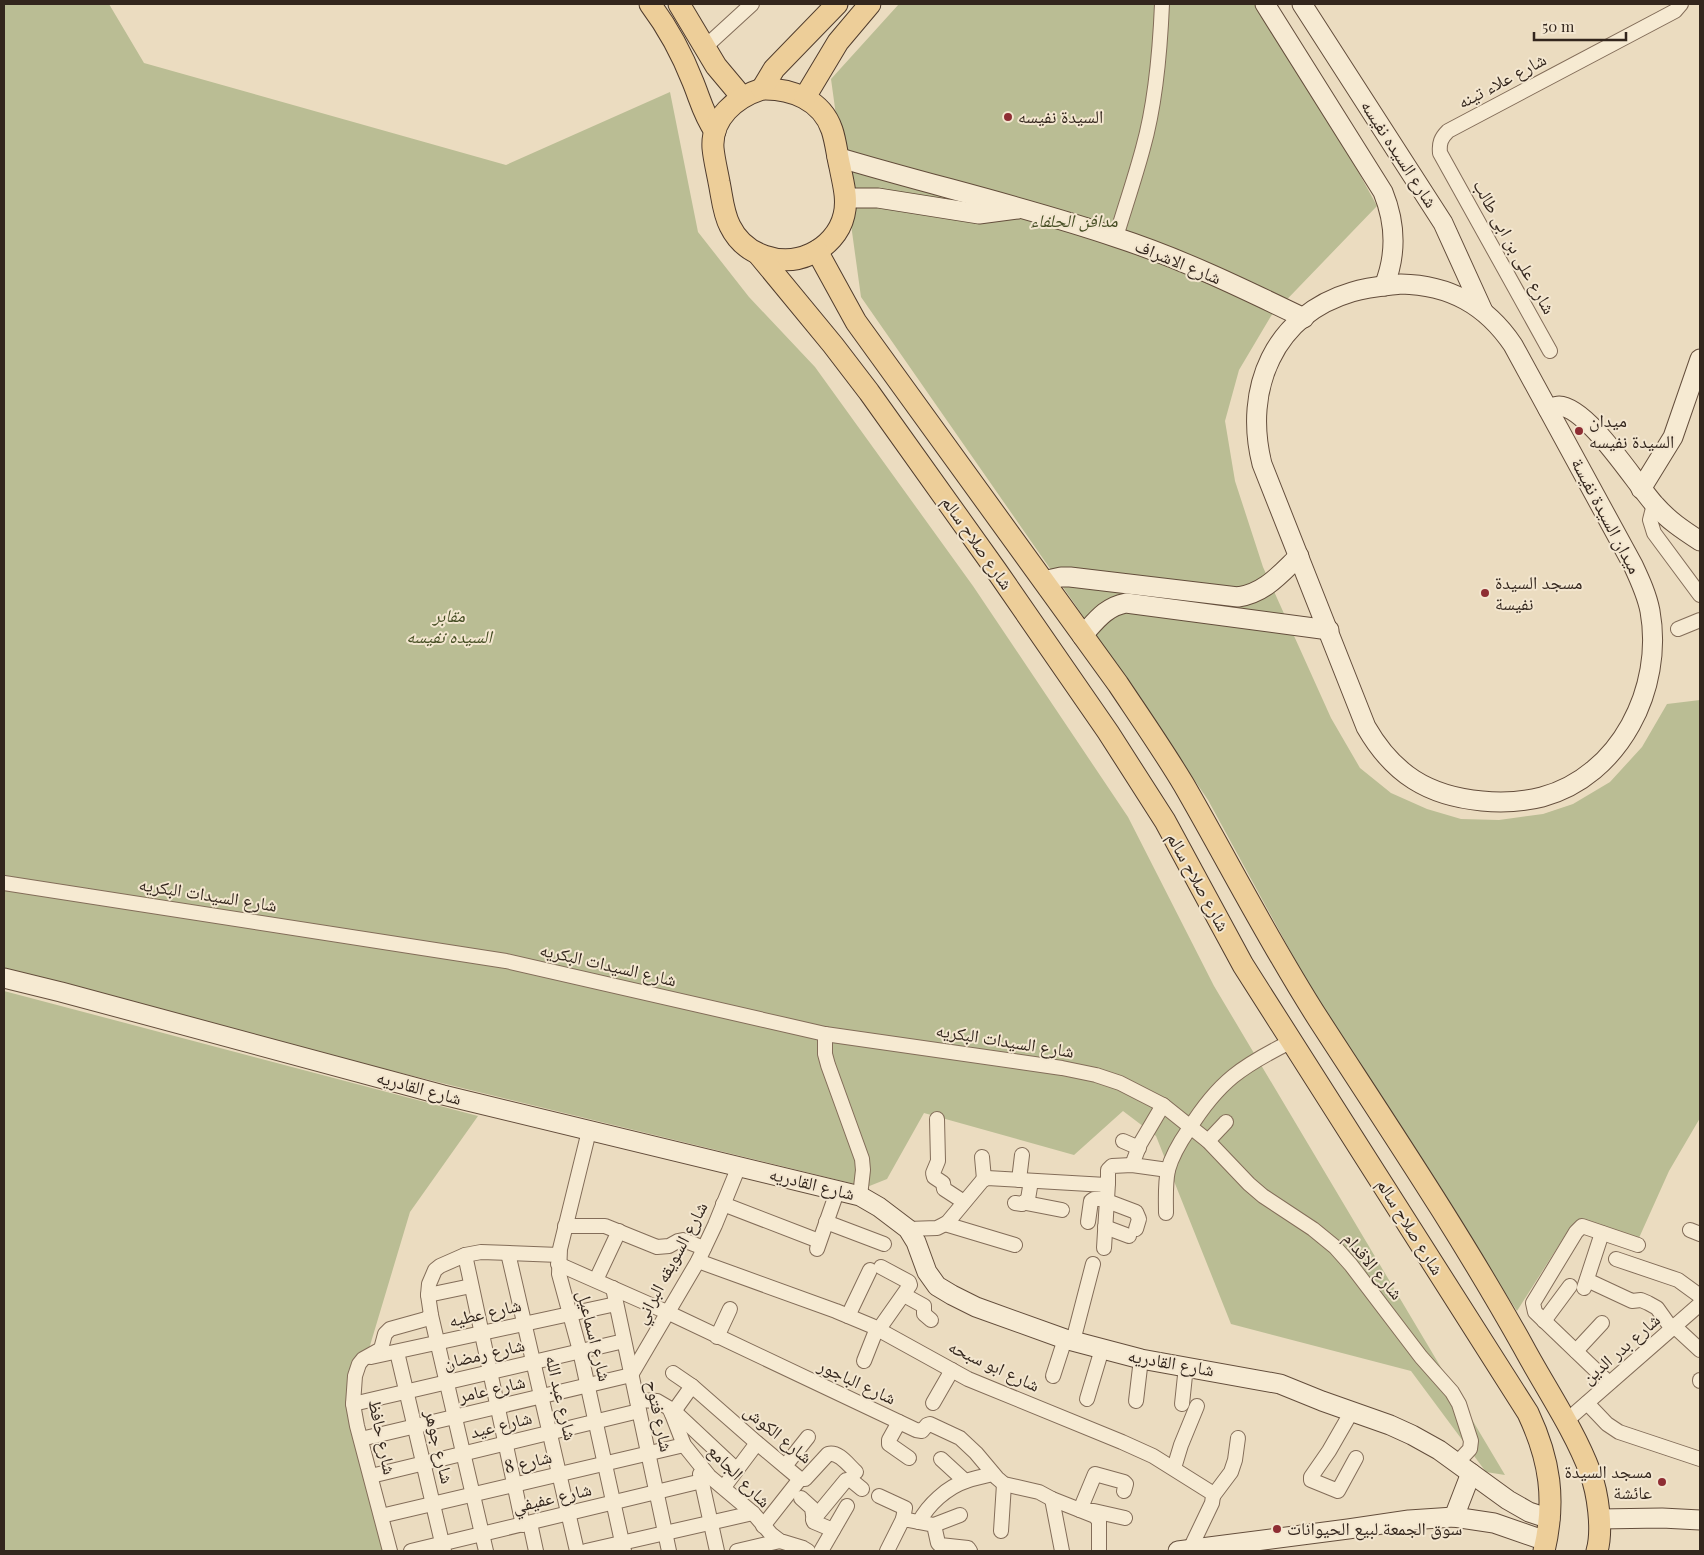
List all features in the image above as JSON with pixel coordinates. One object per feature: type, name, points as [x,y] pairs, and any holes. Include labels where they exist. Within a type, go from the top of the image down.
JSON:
[{"type":"main road","points":[[650,4],[663,21],[679,50],[693,81],[706,118],[715,131]]},
{"type":"main road","points":[[679,4],[716,66],[742,97]]},
{"type":"main road","points":[[762,90],[774,69],[837,4]]},
{"type":"main road","points":[[805,97],[838,42],[870,4]]},
{"type":"main road","points":[[762,90],[784,90],[805,97],[817,107],[832,129],[846,198],[844,218],[833,238],[808,256],[778,260],[758,254],[735,235],[726,217],[713,149],[715,131],[722,116],[742,97],[762,90]]},
{"type":"main road","name":"شارع صلاح سالم","points":[[817,251],[856,322],[1129,700],[1183,783],[1280,955],[1488,1284],[1565,1422],[1591,1474],[1600,1530],[1597,1551]]},
{"type":"main road","name":"شارع صلاح سالم","points":[[758,254],[869,392],[996,570],[1108,732],[1165,821],[1244,965],[1528,1413],[1538,1435],[1549,1472],[1550,1519],[1545,1546]]},
{"type":"street","points":[[704,48],[752,4]]},
{"type":"street","points":[[1116,237],[1143,147],[1154,95],[1162,4]]},
{"type":"street","name":"شارع السيده نفيسه","points":[[1265,4],[1383,192],[1392,217],[1394,231],[1392,259],[1384,286]]},
{"type":"street","name":"شارع السيده نفيسه","points":[[1302,4],[1444,223],[1483,311]]},
{"type":"street","name":"شارع علاء تينه","points":[[1444,161],[1439,145],[1442,137],[1448,131],[1675,10],[1680,4]]},
{"type":"street","name":"شارع الاشراف","points":[[838,157],[921,182],[991,199],[1116,237],[1212,274],[1304,318]]},
{"type":"street","name":"شارع على بن ابى طالب","points":[[1444,161],[1550,351]]},
{"type":"street","name":"شارع الاشراف","points":[[846,198],[878,198],[979,214],[1019,209]]},
{"type":"street","name":"ميدان السيدة نفيسة","points":[[1416,285],[1444,290],[1483,311],[1509,339],[1633,565],[1646,595],[1652,626],[1652,658],[1646,689],[1627,732],[1608,756],[1598,767],[1572,784],[1551,794],[1528,800],[1497,802],[1455,798],[1429,789],[1393,764],[1374,741],[1366,727],[1262,464],[1256,434],[1260,389],[1268,363],[1286,334],[1320,306],[1335,298],[1359,290],[1384,286],[1416,285]]},
{"type":"street","points":[[1641,490],[1673,437],[1700,359]]},
{"type":"street","points":[[1548,409],[1559,406],[1566,408],[1586,421],[1602,438],[1641,490],[1654,504],[1672,522],[1700,541]]},
{"type":"street","points":[[1654,504],[1650,520],[1654,533],[1700,595]]},
{"type":"street","points":[[1043,581],[1070,577],[1238,597],[1254,593],[1268,586],[1299,556]]},
{"type":"street","points":[[1082,636],[1103,613],[1110,608],[1126,604],[1329,630]]},
{"type":"street","points":[[1678,629],[1700,620]]},
{"type":"street","name":"شارع السيدات البكريه","points":[[4,883],[506,962],[826,1034],[1071,1069],[1120,1083],[1164,1105],[1191,1126]]},
{"type":"street","name":"شارع القادريه","points":[[4,978],[434,1092],[860,1196],[879,1207],[908,1229],[916,1242],[927,1272],[937,1286],[976,1307],[1069,1340],[1141,1359],[1280,1384],[1412,1435],[1439,1450],[1522,1508],[1550,1519]]},
{"type":"street","points":[[826,1034],[825,1054],[862,1159],[863,1170],[860,1196]]},
{"type":"street","points":[[1166,1213],[1168,1170],[1177,1148],[1210,1097],[1236,1074],[1266,1054],[1292,1041]]},
{"type":"street","points":[[1132,1165],[1147,1130],[1164,1105]]},
{"type":"street","points":[[937,1119],[938,1160],[933,1173],[934,1177],[942,1183],[944,1189],[964,1202]]},
{"type":"street","points":[[1208,1141],[1226,1122]]},
{"type":"street","name":"شارع الاقدام","points":[[1191,1126],[1249,1184],[1313,1229],[1335,1247],[1351,1265],[1421,1357],[1452,1392],[1459,1404],[1471,1441],[1464,1468]]},
{"type":"street","name":"شارع اسماعيل","points":[[589,1131],[566,1226],[559,1260],[559,1274],[580,1351],[624,1547]]},
{"type":"street","points":[[1123,1141],[1139,1148]]},
{"type":"street","points":[[1022,1155],[1028,1199],[1020,1203],[1062,1210]]},
{"type":"street","points":[[908,1229],[937,1228],[945,1224],[984,1179],[982,1157]]},
{"type":"street","points":[[1104,1248],[1109,1168],[1112,1166],[1132,1165],[1168,1170]]},
{"type":"street","name":"شارع السويقه البراني","points":[[631,1375],[698,1261],[719,1206],[739,1166]]},
{"type":"street","points":[[984,1179],[1106,1185],[1108,1183]]},
{"type":"street","points":[[719,1206],[818,1246],[838,1190]]},
{"type":"street","points":[[1088,1222],[1091,1201],[1094,1198],[1107,1200],[1136,1212],[1139,1219],[1132,1232],[1106,1228]]},
{"type":"street","points":[[826,1222],[884,1244]]},
{"type":"street","points":[[945,1224],[1015,1245]]},
{"type":"street","points":[[566,1226],[598,1225],[619,1231],[656,1247],[669,1246],[683,1240],[704,1248]]},
{"type":"street","points":[[1609,1383],[1535,1312],[1533,1303],[1576,1232],[1582,1226],[1638,1246]]},
{"type":"street","points":[[596,1280],[619,1231]]},
{"type":"street","points":[[1544,1321],[1580,1285],[1602,1233]]},
{"type":"street","points":[[486,1551],[431,1315],[428,1295],[431,1277],[440,1266],[465,1255],[481,1252],[508,1253],[559,1260]]},
{"type":"street","name":"شارع عبد الله","points":[[508,1253],[577,1551]]},
{"type":"street","points":[[465,1255],[514,1485],[536,1551]]},
{"type":"street","points":[[1616,1259],[1678,1280],[1700,1296]]},
{"type":"street","name":"شارع الباجور","points":[[559,1260],[596,1280],[669,1313],[717,1338],[919,1431],[930,1424],[954,1434],[976,1453],[1004,1484]]},
{"type":"street","name":"شارع ابو سبحه","points":[[698,1261],[878,1328],[952,1370],[996,1391],[1153,1456],[1214,1496]]},
{"type":"street","points":[[1054,1376],[1069,1340],[1093,1264]]},
{"type":"street","points":[[848,1316],[875,1268],[909,1282],[910,1285],[904,1295],[878,1328],[864,1361]]},
{"type":"street","points":[[1580,1285],[1648,1303],[1657,1308],[1674,1328],[1700,1350]]},
{"type":"street","points":[[428,1295],[471,1286]]},
{"type":"street","name":"شارع فتوح","points":[[613,1288],[669,1551]]},
{"type":"street","points":[[904,1295],[924,1306],[924,1314],[930,1320]]},
{"type":"street","name":"شارع عطيه","points":[[363,1359],[616,1304]]},
{"type":"street","name":"شارع بدر الدين","points":[[1565,1422],[1700,1304]]},
{"type":"street","points":[[717,1338],[730,1309]]},
{"type":"street","points":[[363,1359],[381,1349],[385,1334],[390,1329],[426,1319],[431,1315]]},
{"type":"street","points":[[1576,1351],[1602,1323]]},
{"type":"street","name":"شارع رمضان","points":[[353,1404],[624,1341]]},
{"type":"street","points":[[1088,1398],[1102,1349]]},
{"type":"street","name":"شارع جوهر","points":[[396,1352],[443,1548]]},
{"type":"street","name":"شارع حافظ","points":[[363,1359],[355,1376],[353,1404],[390,1551]]},
{"type":"street","points":[[1136,1401],[1141,1359]]},
{"type":"street","points":[[1182,1404],[1186,1366]]},
{"type":"street","points":[[933,1404],[952,1370]]},
{"type":"street","name":"شارع الكوش","points":[[673,1373],[692,1386],[800,1479],[805,1479],[830,1453],[836,1454],[856,1472]]},
{"type":"street","name":"شارع عامر","points":[[361,1439],[631,1375]]},
{"type":"street","points":[[673,1412],[692,1386]]},
{"type":"street","points":[[638,1405],[662,1403],[737,1470]]},
{"type":"street","points":[[1587,1403],[1607,1424],[1619,1432],[1700,1459]]},
{"type":"street","name":"شارع عيد","points":[[371,1476],[595,1421],[638,1405]]},
{"type":"street","points":[[1174,1468],[1197,1406]]},
{"type":"street","points":[[1352,1411],[1325,1458],[1311,1476],[1311,1480],[1338,1491],[1356,1458]]},
{"type":"street","name":"شارع الجامع","points":[[673,1412],[684,1445],[709,1476],[753,1513],[780,1541],[808,1551]]},
{"type":"street","points":[[899,1422],[889,1440],[889,1444],[909,1458]]},
{"type":"street","points":[[785,1466],[808,1437]]},
{"type":"street","points":[[1184,1550],[1212,1503],[1214,1496],[1231,1472],[1238,1438]]},
{"type":"street","points":[[724,1487],[757,1443]]},
{"type":"street","name":"شارع 8","points":[[381,1516],[684,1445]]},
{"type":"street","points":[[941,1459],[965,1481]]},
{"type":"street","points":[[698,1462],[717,1551]]},
{"type":"street","points":[[1454,1516],[1464,1468]]},
{"type":"street","points":[[919,1522],[925,1510],[951,1488],[965,1481],[993,1474]]},
{"type":"street","points":[[1082,1511],[1096,1474],[1124,1482],[1126,1484],[1124,1491]]},
{"type":"street","points":[[764,1526],[800,1479]]},
{"type":"street","points":[[813,1520],[846,1480],[849,1479],[862,1488]]},
{"type":"street","name":"شارع عفيفي","points":[[411,1551],[443,1548],[482,1534],[702,1481]]},
{"type":"street","points":[[1000,1530],[1004,1484],[1034,1490],[1095,1516],[1099,1521],[1099,1551]]},
{"type":"street","points":[[879,1496],[903,1507],[905,1510],[903,1520],[887,1551]]},
{"type":"street","points":[[801,1498],[812,1508],[814,1522],[833,1530]]},
{"type":"street","points":[[1052,1499],[1062,1551]]},
{"type":"street","points":[[821,1551],[846,1506]]},
{"type":"street","points":[[1082,1511],[1094,1511],[1125,1518]]},
{"type":"street","points":[[586,1551],[624,1547],[666,1533],[753,1513]]},
{"type":"street","points":[[903,1520],[934,1525],[960,1515]]},
{"type":"street","points":[[1184,1550],[1348,1530],[1409,1520],[1454,1516],[1494,1523],[1545,1546]]},
{"type":"street","points":[[1598,1519],[1700,1520]]},
{"type":"street","points":[[934,1525],[940,1545],[968,1548],[970,1551]]},
{"type":"street","points":[[737,1551],[780,1541]]},
{"type":"green space","name":"مقابر السيده نفيسه","points":[[4,4],[109,4],[144,63],[506,165],[670,92],[698,232],[749,297],[815,367],[973,586],[1128,817],[1214,986],[1505,1475],[1486,1472],[1411,1371],[1231,1324],[1156,1136],[1123,1111],[1074,1155],[924,1113],[887,1179],[867,1187],[4,976]]},
{"type":"green space","name":"مدافن الحلفاء","points":[[899,4],[1256,4],[1330,120],[1377,206],[1271,316],[1239,370],[1225,421],[1235,481],[1263,567],[1331,718],[1360,768],[1391,793],[1427,809],[1461,819],[1499,820],[1543,814],[1573,804],[1610,782],[1642,747],[1667,704],[1700,700],[1700,1118],[1669,1171],[1634,1249],[1571,1226],[1517,1311],[1317,1000],[1208,800],[1074,603],[861,297],[831,79]]},
{"type":"green space","points":[[4,991],[478,1116],[410,1212],[348,1419],[383,1551],[4,1551]]},
{"type":"place","name":"السيدة نفيسه","points":[[1008,117]]},
{"type":"place","name":"ميدان السيدة نفيسه","points":[[1579,431]]},
{"type":"place","name":"مسجد السيدة نفيسة","points":[[1485,593]]},
{"type":"place","name":"مسجد السيدة عائشة","points":[[1662,1482]]},
{"type":"place","name":"سوق الجمعة لبيع الحيوانات","points":[[1277,1529]]}]
